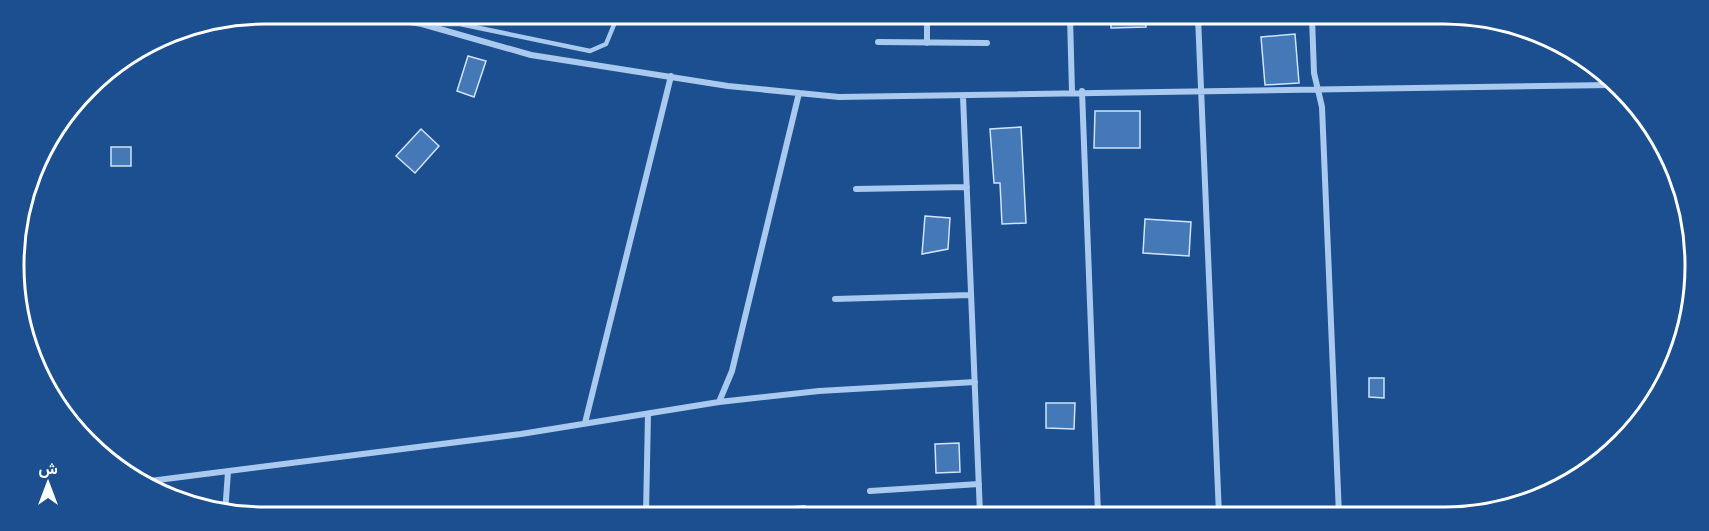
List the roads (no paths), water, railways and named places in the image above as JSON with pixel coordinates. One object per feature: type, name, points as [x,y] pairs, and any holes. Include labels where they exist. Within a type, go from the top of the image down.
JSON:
[{"type":"street","points":[[422,24],[531,55],[671,76],[839,97],[963,96],[1082,91],[1202,93],[1604,85]]},
{"type":"street","points":[[927,24],[927,43]]},
{"type":"street","points":[[1070,24],[1072,92]]},
{"type":"street","points":[[1198,24],[1219,507]]},
{"type":"street","points":[[1312,24],[1317,89],[1322,108],[1339,507]]},
{"type":"street","points":[[878,42],[987,43]]},
{"type":"street","points":[[585,423],[671,76]]},
{"type":"street","points":[[1082,91],[1098,507]]},
{"type":"street","points":[[719,402],[732,371],[798,93]]},
{"type":"street","points":[[963,96],[980,507]]},
{"type":"street","points":[[856,189],[967,187]]},
{"type":"street","points":[[835,298],[971,295]]},
{"type":"street","points":[[156,480],[585,423],[719,402],[819,391],[975,382]]},
{"type":"street","points":[[645,507],[648,414]]},
{"type":"street","points":[[226,503],[228,472]]},
{"type":"street","points":[[870,491],[979,484]]},
{"type":"lane","points":[[422,24],[459,24],[590,51],[597,51],[606,44],[614,24]]}]
